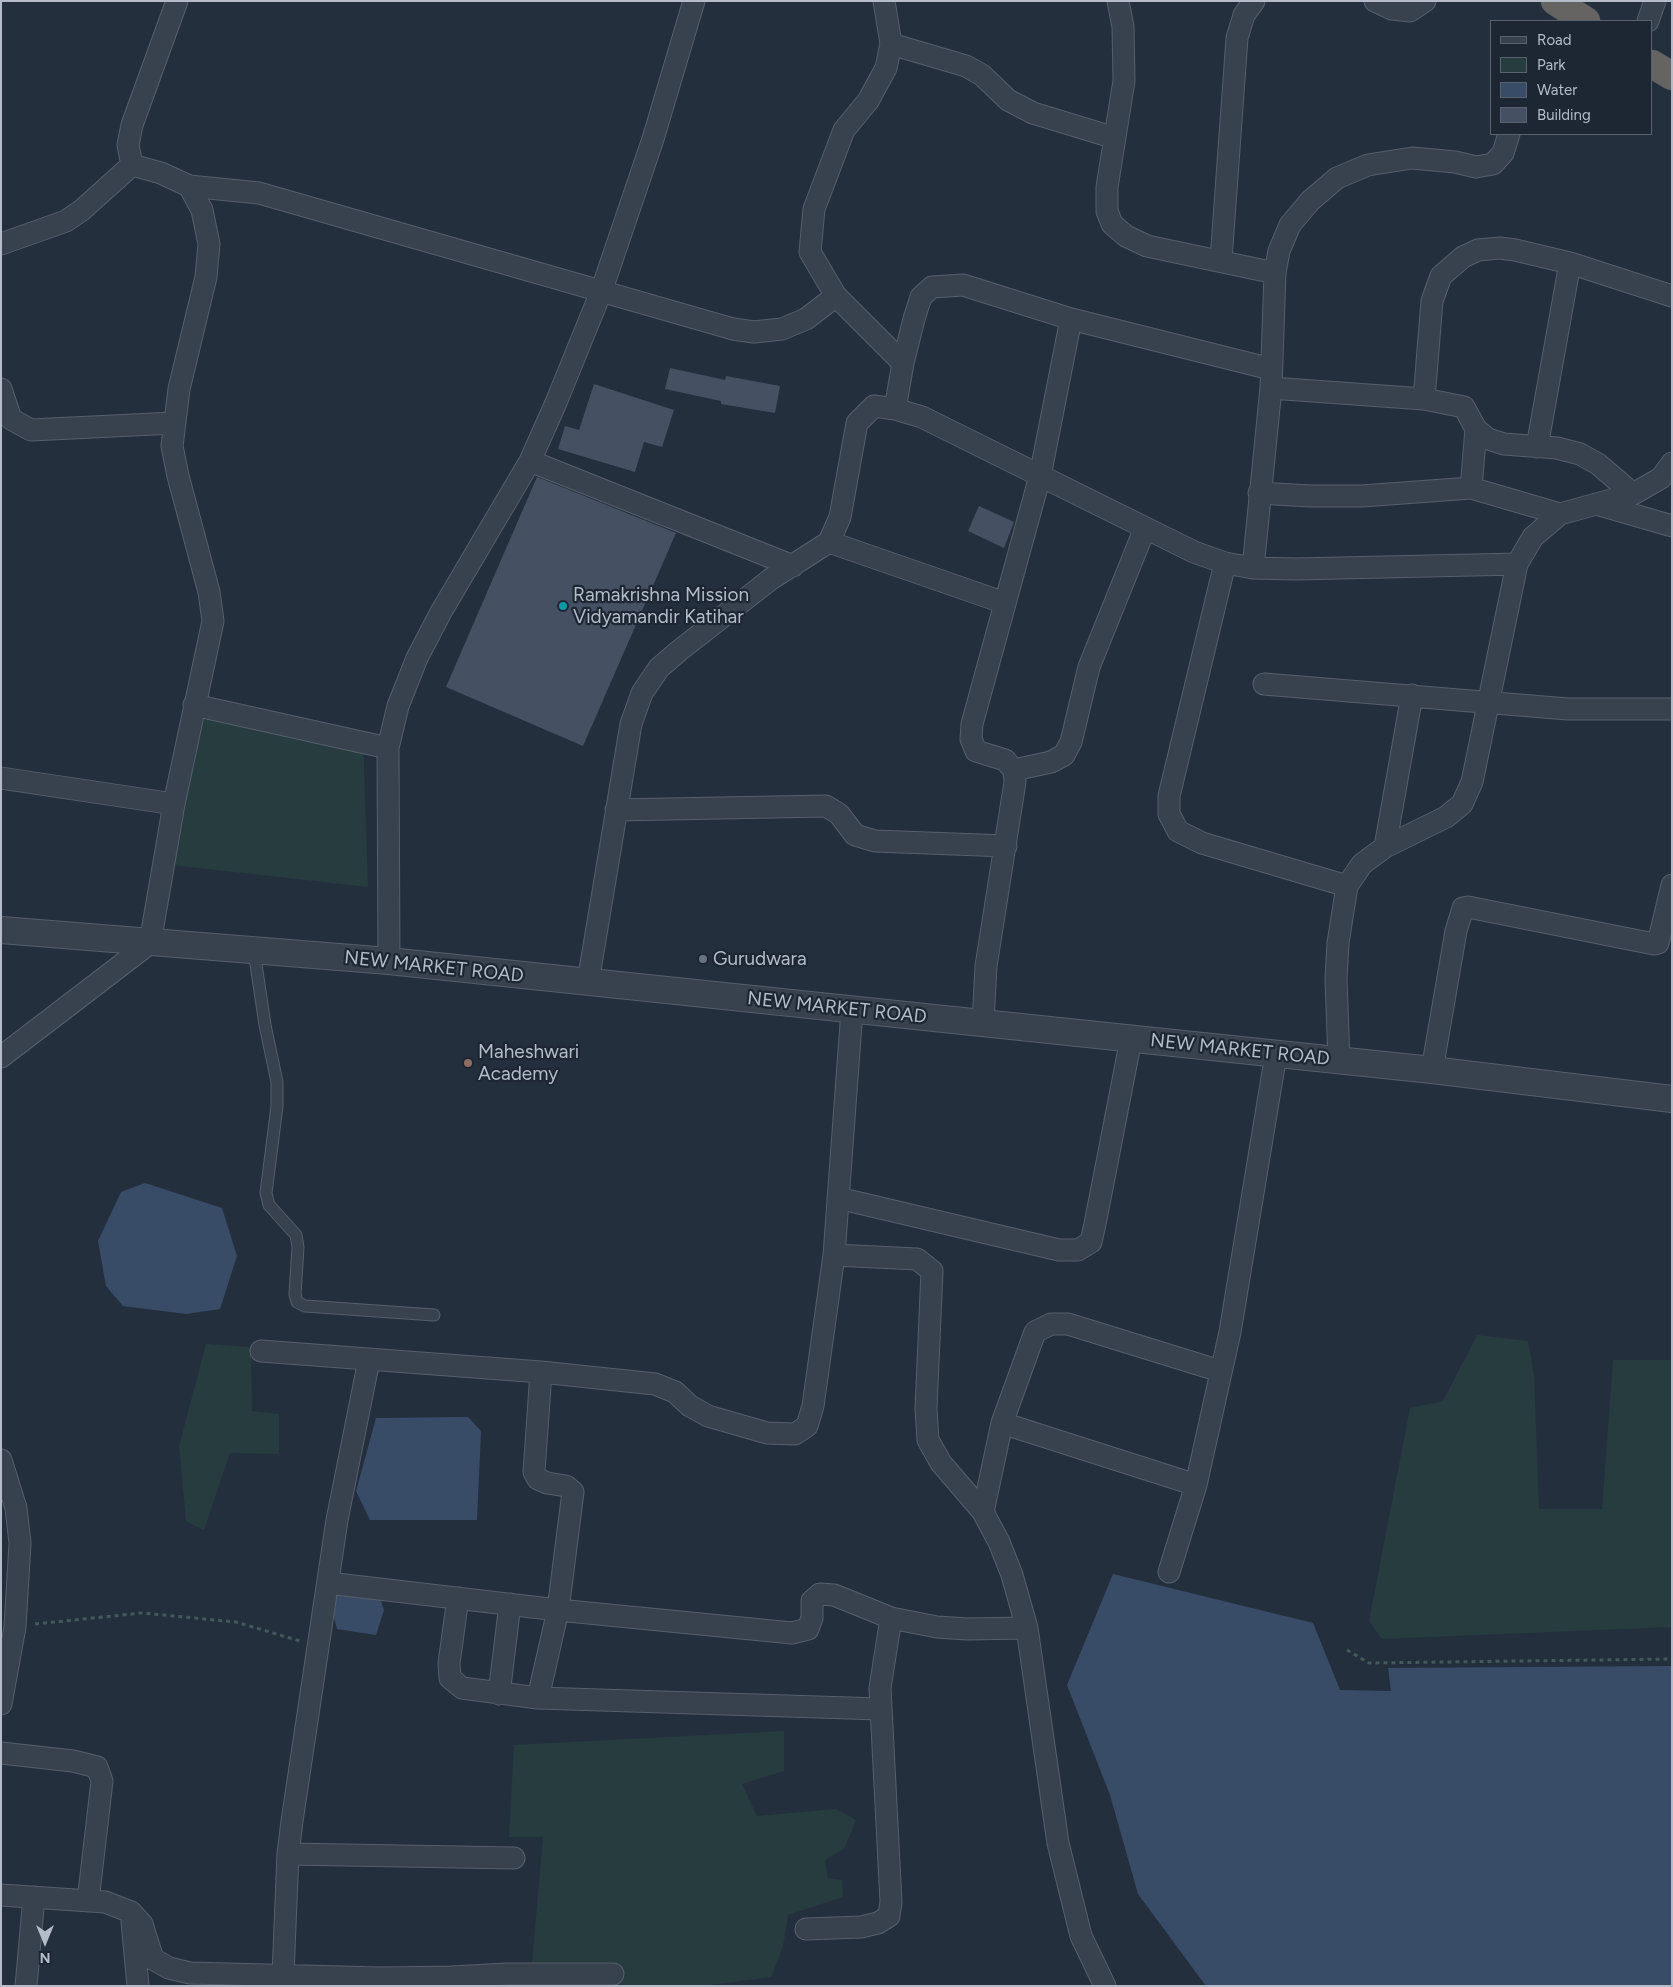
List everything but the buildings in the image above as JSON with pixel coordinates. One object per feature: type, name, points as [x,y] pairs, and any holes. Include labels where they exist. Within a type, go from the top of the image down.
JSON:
[{"type":"highway","points":[[1555,1],[1584,20]]},
{"type":"highway","points":[[1653,65],[1672,76]]},
{"type":"street","points":[[132,165],[128,145],[132,125],[177,1]]},
{"type":"street","points":[[389,962],[388,748],[398,706],[417,658],[441,612],[530,461],[601,292],[653,139],[694,1]]},
{"type":"street","points":[[884,1],[891,44],[886,68],[868,101],[844,130],[814,209],[810,252],[836,296],[903,363]]},
{"type":"street","points":[[1118,1],[1124,44],[1124,81],[1107,187],[1107,211],[1112,224],[1126,236],[1147,246],[1221,260],[1275,273]]},
{"type":"street","points":[[1221,260],[1237,38],[1244,15],[1254,1]]},
{"type":"street","points":[[1375,1],[1392,9],[1410,11],[1426,1]]},
{"type":"street","points":[[1648,20],[1656,1]]},
{"type":"street","points":[[891,44],[966,66],[982,75],[1008,100],[1033,113],[1115,138]]},
{"type":"street","points":[[1253,568],[1258,493],[1271,379],[1275,273],[1280,251],[1290,225],[1310,201],[1337,178],[1368,164],[1412,158],[1455,162],[1476,168],[1493,164],[1503,153],[1509,135]]},
{"type":"street","points":[[132,165],[161,173],[189,186],[259,192],[733,329],[754,332],[782,329],[806,319],[836,296]]},
{"type":"street","points":[[1,244],[66,221],[82,210],[132,165]]},
{"type":"street","points":[[1,1057],[150,943],[174,804],[213,621],[210,592],[178,476],[172,446],[179,389],[206,277],[209,244],[202,210],[189,186]]},
{"type":"street","points":[[1424,399],[1432,301],[1441,276],[1463,257],[1478,250],[1515,250],[1570,264],[1672,296]]},
{"type":"street","points":[[1537,447],[1570,264]]},
{"type":"street","points":[[895,409],[903,363],[921,297],[932,287],[963,285],[1271,379],[1424,399],[1464,407],[1476,428],[1488,439],[1496,442],[1557,448],[1580,454],[1598,464],[1633,494]]},
{"type":"street","points":[[983,1023],[986,966],[1015,782],[1014,770],[1005,760],[976,751],[971,740],[972,724],[1040,476],[1071,318]]},
{"type":"street","points":[[1,389],[11,419],[31,430]]},
{"type":"street","points":[[588,982],[631,724],[642,693],[659,668],[771,579],[829,542],[840,517],[857,423],[874,406],[895,409],[922,418],[1194,552],[1226,563],[1253,568],[1306,569],[1517,564]]},
{"type":"street","points":[[1,431],[174,423]]},
{"type":"street","points":[[1471,488],[1476,428]]},
{"type":"street","points":[[530,461],[793,566]]},
{"type":"street","points":[[1340,1061],[1337,952],[1347,886],[1362,864],[1385,846],[1446,817],[1462,804],[1472,782],[1517,564],[1534,537],[1560,514],[1633,494],[1661,478],[1672,463]]},
{"type":"street","points":[[1258,493],[1362,496],[1471,488],[1560,514]]},
{"type":"street","points":[[1596,504],[1672,526]]},
{"type":"street","points":[[1014,770],[1051,762],[1064,755],[1071,742],[1089,668],[1145,528]]},
{"type":"street","points":[[829,542],[1005,603]]},
{"type":"street","points":[[1226,563],[1169,796],[1169,814],[1178,831],[1202,843],[1347,886]]},
{"type":"street","points":[[1264,684],[1412,694],[1489,703],[1568,709],[1672,708]]},
{"type":"street","points":[[1385,846],[1412,694]]},
{"type":"street","points":[[194,705],[388,748]]},
{"type":"street","points":[[1,778],[174,804]]},
{"type":"street","points":[[616,810],[826,806],[839,814],[855,836],[875,841],[1006,846]]},
{"type":"street","points":[[1432,1070],[1456,930],[1463,908],[1468,907],[1654,944],[1658,943],[1672,885]]},
{"type":"street","name":"NEW MARKET ROAD","points":[[1,930],[389,962],[588,982],[1432,1070],[1672,1099]]},
{"type":"street","points":[[261,1351],[541,1372],[655,1384],[675,1392],[690,1406],[708,1416],[767,1433],[795,1434],[807,1426],[812,1406],[834,1255],[852,1010]]},
{"type":"street","points":[[838,1198],[1059,1250],[1078,1250],[1091,1242],[1131,1039]]},
{"type":"street","points":[[1169,1572],[1196,1485],[1238,1288],[1276,1054]]},
{"type":"street","points":[[834,1255],[917,1259],[932,1271],[926,1409],[928,1440],[941,1463],[983,1512],[999,1542],[1009,1567],[1027,1628],[1058,1843],[1081,1936],[1105,1986]]},
{"type":"street","points":[[983,1512],[1002,1423],[1035,1332],[1052,1324],[1068,1324],[1220,1371]]},
{"type":"street","points":[[283,1974],[288,1854],[337,1520],[369,1360]]},
{"type":"street","points":[[538,1698],[558,1610],[573,1492],[566,1486],[547,1483],[538,1479],[534,1472],[541,1372]]},
{"type":"street","points":[[1002,1423],[1196,1485]]},
{"type":"street","points":[[1,1704],[15,1626],[20,1543],[16,1508],[3,1472]]},
{"type":"street","points":[[328,1583],[558,1610],[792,1633],[808,1629],[812,1618],[812,1601],[820,1594],[834,1595],[891,1618],[967,1629],[1027,1628]]},
{"type":"street","points":[[458,1598],[449,1663],[450,1678],[462,1688],[538,1698],[880,1709]]},
{"type":"street","points":[[499,1694],[510,1604]]},
{"type":"street","points":[[806,1929],[861,1927],[878,1924],[889,1916],[890,1902],[880,1688],[891,1618]]},
{"type":"street","points":[[1,1753],[73,1761],[97,1766],[102,1780],[88,1901]]},
{"type":"street","points":[[288,1854],[514,1858]]},
{"type":"street","points":[[1,1895],[105,1902],[131,1912],[142,1924],[153,1959],[169,1968],[190,1973],[258,1980],[283,1974],[383,1982],[452,1982],[507,1974],[613,1974]]},
{"type":"street","points":[[26,1986],[34,1897]]},
{"type":"street","points":[[131,1912],[138,1986]]},
{"type":"lane","points":[[254,951],[276,1082],[276,1106],[266,1193],[270,1205],[296,1235],[298,1247],[295,1294],[297,1302],[305,1306],[434,1315]]},
{"type":"path","points":[[15,1626],[142,1612],[236,1622],[318,1646]]},
{"type":"path","points":[[1347,1650],[1369,1663],[1672,1659]]},
{"type":"green space","points":[[195,714],[363,736],[368,887],[172,865]]},
{"type":"green space","points":[[1477,1335],[1528,1341],[1534,1375],[1539,1509],[1602,1509],[1613,1360],[1672,1360],[1672,1627],[1382,1639],[1369,1621],[1410,1408],[1443,1401]]},
{"type":"green space","points":[[206,1344],[251,1347],[252,1411],[279,1414],[279,1454],[230,1453],[204,1530],[186,1521],[179,1446]]},
{"type":"green space","points":[[784,1731],[784,1771],[742,1784],[757,1816],[836,1809],[856,1820],[844,1849],[825,1860],[828,1878],[842,1880],[843,1897],[788,1915],[783,1947],[771,1977],[703,1986],[530,1986],[543,1837],[509,1837],[514,1745]]},
{"type":"water","points":[[145,1183],[222,1208],[237,1256],[220,1309],[186,1314],[123,1306],[106,1286],[98,1241],[121,1192]]},
{"type":"water","points":[[468,1417],[481,1431],[477,1520],[370,1520],[356,1491],[376,1418]]},
{"type":"water","points":[[1113,1574],[1313,1623],[1340,1690],[1391,1691],[1388,1668],[1672,1666],[1672,1986],[1206,1986],[1138,1894],[1110,1795],[1067,1685]]},
{"type":"water","points":[[346,1585],[380,1598],[384,1610],[376,1635],[337,1629],[330,1602]]},
{"type":"place","name":"Ramakrishna Mission Vidyamandir Katihar","points":[[563,606]]},
{"type":"place","name":"Gurudwara","points":[[703,959]]},
{"type":"place","name":"Maheshwari Academy","points":[[468,1063]]}]
